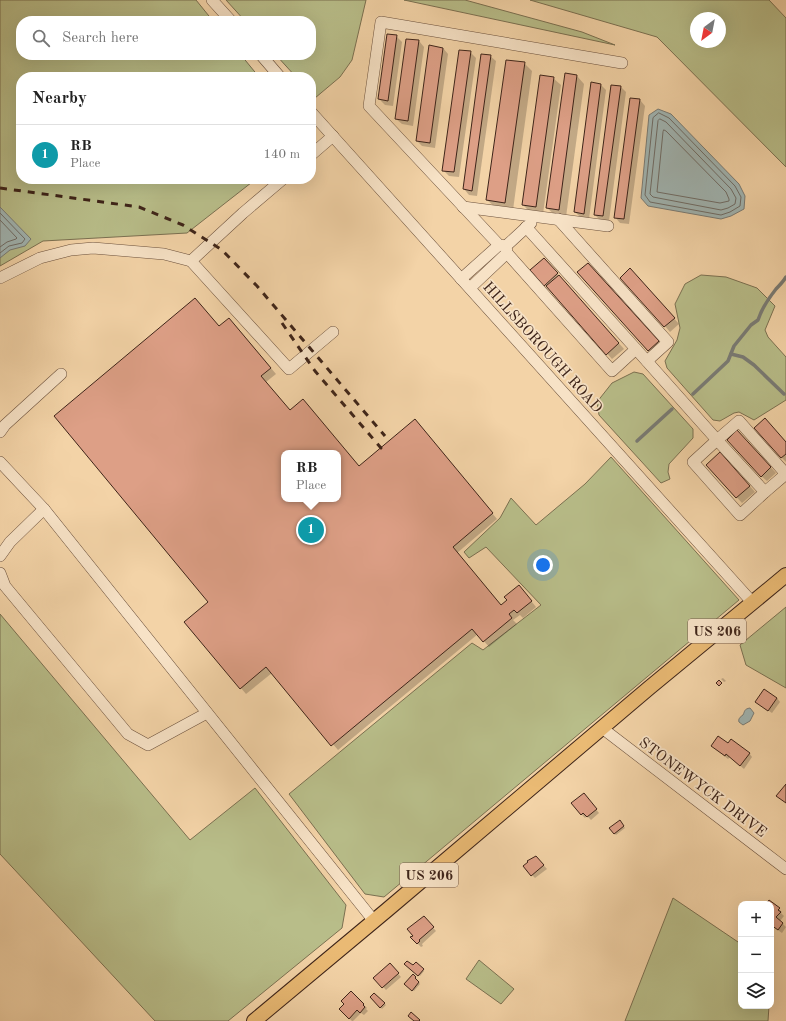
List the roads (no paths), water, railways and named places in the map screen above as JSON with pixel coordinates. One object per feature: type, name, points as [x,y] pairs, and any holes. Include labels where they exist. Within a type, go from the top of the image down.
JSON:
[{"type":"main road","name":"US 206","points":[[254,1021],[786,575]]},
{"type":"street","points":[[212,0],[226,16]]},
{"type":"street","points":[[622,63],[381,22],[370,106],[463,207],[504,248],[612,371],[636,350]]},
{"type":"street","points":[[265,60],[276,72]]},
{"type":"street","name":"HILLSBOROUGH ROAD","points":[[316,117],[752,602]]},
{"type":"street","points":[[316,151],[333,136]]},
{"type":"street","points":[[191,261],[242,213],[277,184]]},
{"type":"street","points":[[463,207],[608,226]]},
{"type":"street","points":[[470,288],[504,248],[537,217]]},
{"type":"street","points":[[558,219],[668,342],[647,361]]},
{"type":"street","points":[[526,227],[765,492]]},
{"type":"street","points":[[0,278],[40,258],[71,250],[93,248],[164,254],[191,261],[289,369],[333,332]]},
{"type":"street","points":[[461,279],[504,248]]},
{"type":"street","points":[[0,432],[5,425],[61,374]]},
{"type":"street","points":[[739,421],[786,474],[740,514],[693,462],[717,440],[739,421]]},
{"type":"street","points":[[0,462],[44,509],[374,921]]},
{"type":"street","points":[[0,556],[10,542],[44,509]]},
{"type":"street","points":[[0,573],[5,586],[128,734],[148,745],[207,713]]},
{"type":"street","name":"STONEWYCK DRIVE","points":[[602,728],[786,869]]},
{"type":"water","points":[[658,109],[671,114],[739,184],[745,196],[744,209],[731,216],[721,219],[648,206],[641,198],[649,115]]},
{"type":"water","points":[[0,207],[31,239],[25,246],[10,250],[0,258]]},
{"type":"water","points":[[750,708],[754,713],[750,721],[743,725],[739,722],[739,719],[746,710]]},
{"type":"waterway","points":[[693,394],[728,361],[734,346],[751,325],[758,320],[768,300],[786,277]]},
{"type":"waterway","points":[[731,354],[743,357],[754,365],[784,394]]},
{"type":"waterway","points":[[637,441],[672,409]]},
{"type":"railway","points":[[0,188],[139,207],[183,225],[222,250],[257,286],[385,436]]},
{"type":"railway","points":[[282,323],[315,371],[381,448],[378,444]]},
{"type":"place","name":"RB","points":[[311,530]]}]
